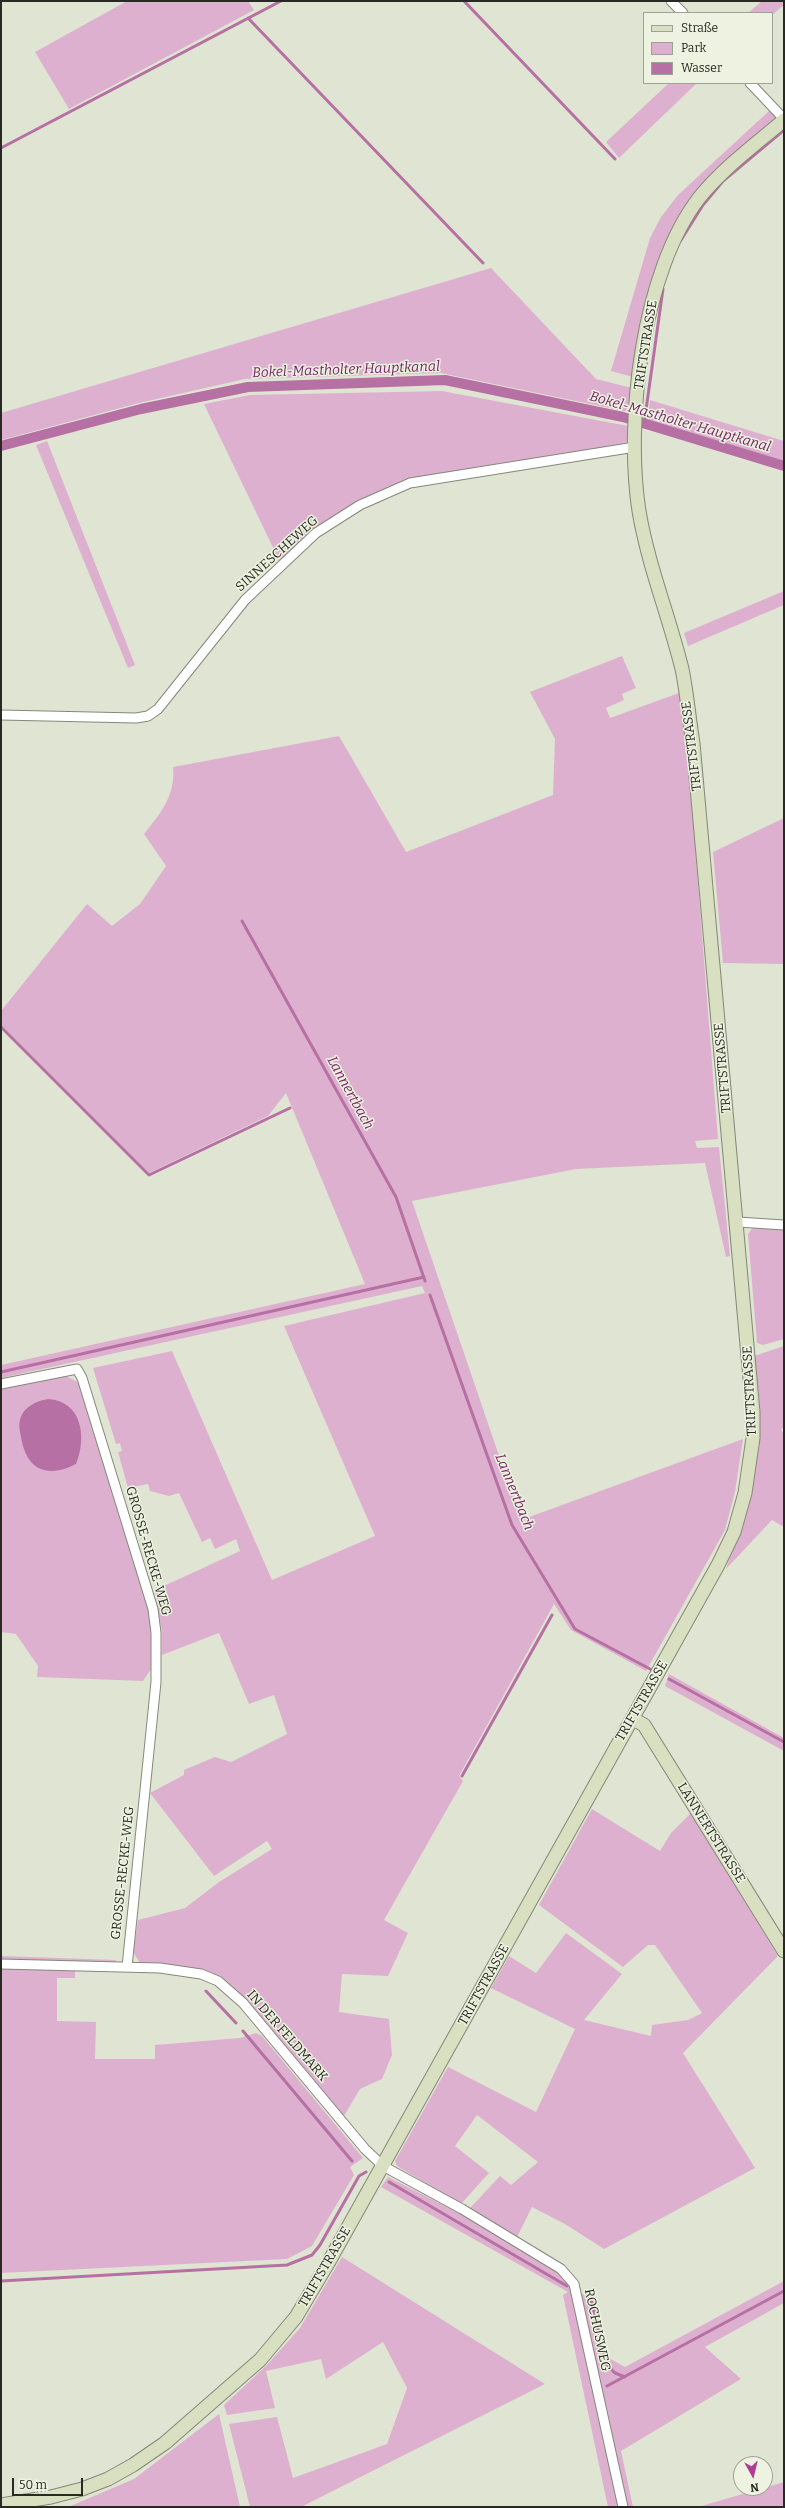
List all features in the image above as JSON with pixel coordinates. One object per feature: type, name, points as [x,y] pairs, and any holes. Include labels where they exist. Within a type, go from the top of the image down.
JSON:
[{"type":"street","points":[[671,1],[682,12]]},
{"type":"street","points":[[751,84],[784,119]]},
{"type":"street","name":"TRIFTSTRASSE","points":[[1,2505],[51,2497],[108,2480],[133,2465],[165,2443],[260,2360],[296,2317],[383,2166],[633,1719],[718,1565],[734,1532],[745,1492],[753,1438],[753,1412],[738,1222],[693,743],[682,670],[650,563],[639,510],[635,442],[637,404],[651,308],[661,268],[675,236],[698,199],[719,175],[784,119]]},
{"type":"street","name":"SINNESCHEWEG","points":[[1,715],[136,718],[148,716],[158,709],[245,600],[316,533],[360,505],[410,483],[635,442]]},
{"type":"street","points":[[738,1222],[784,1224]]},
{"type":"street","name":"GROSSE-RECKE-WEG","points":[[1,1384],[77,1368],[82,1378],[153,1609],[156,1632],[156,1682],[127,1967]]},
{"type":"street","name":"LANNERTSTRASSE","points":[[633,1719],[644,1726],[784,1951]]},
{"type":"street","name":"IN DER FELDMARK","points":[[1,1964],[184,1970],[218,1981],[243,2003],[365,2149],[383,2166]]},
{"type":"street","name":"ROCHUSWEG","points":[[383,2166],[462,2209],[562,2269],[574,2284],[623,2507]]},
{"type":"green space","points":[[127,1],[248,1],[254,10],[69,109],[35,52]]},
{"type":"green space","points":[[762,1],[784,1],[784,5],[773,14],[773,12],[749,12]]},
{"type":"green space","points":[[668,84],[696,84],[619,158],[606,142]]},
{"type":"green space","points":[[770,110],[779,118],[694,196],[670,234],[656,266],[646,305],[633,377],[611,371],[650,238],[661,217],[678,195]]},
{"type":"green space","points":[[491,268],[596,379],[632,388],[629,412],[441,373],[245,379],[139,403],[1,440],[1,413]]},
{"type":"green space","points":[[442,391],[628,426],[627,442],[617,446],[440,474],[358,502],[280,562],[204,404],[250,395]]},
{"type":"green space","points":[[650,400],[784,441],[784,463],[647,420]]},
{"type":"green space","points":[[47,441],[135,665],[128,668],[36,445]]},
{"type":"green space","points":[[784,591],[784,605],[688,646],[684,633]]},
{"type":"green space","points":[[622,656],[636,688],[622,694],[624,700],[606,708],[610,718],[679,693],[687,743],[718,1139],[695,1141],[697,1148],[719,1147],[730,1256],[726,1257],[705,1163],[576,1169],[412,1201],[521,1520],[743,1439],[735,1492],[725,1530],[646,1671],[571,1630],[554,1604],[459,1776],[463,1781],[384,1920],[408,1933],[388,1976],[342,1974],[339,2012],[389,2019],[392,2055],[382,2079],[360,2089],[344,2116],[246,1999],[222,1978],[185,1966],[140,1963],[133,1952],[138,1920],[185,1908],[219,1882],[272,1849],[267,1841],[214,1876],[150,1793],[184,1775],[184,1770],[215,1757],[231,1762],[287,1734],[274,1695],[249,1704],[219,1633],[162,1655],[162,1632],[155,1590],[240,1551],[236,1539],[215,1549],[210,1538],[202,1542],[179,1493],[169,1496],[150,1491],[148,1484],[128,1488],[118,1452],[122,1451],[120,1443],[116,1444],[93,1368],[172,1351],[272,1580],[375,1536],[284,1326],[425,1293],[422,1286],[1,1378],[1,1365],[365,1284],[286,1093],[268,1116],[149,1173],[1,1025],[1,1011],[87,904],[112,926],[140,904],[166,866],[144,834],[166,804],[172,786],[173,767],[339,736],[406,852],[553,795],[555,739],[530,692]]},
{"type":"green space","points":[[784,818],[784,964],[723,963],[713,852]]},
{"type":"green space","points":[[753,1227],[784,1229],[784,1339],[763,1345],[757,1343],[748,1234]]},
{"type":"green space","points":[[784,1346],[784,1426],[781,1430],[784,1434],[784,1527],[772,1520],[726,1569],[744,1513],[757,1452],[760,1407],[754,1356]]},
{"type":"green space","points":[[64,1375],[80,1383],[148,1607],[153,1654],[151,1669],[143,1681],[37,1677],[38,1666],[16,1634],[1,1632],[1,1389]]},
{"type":"green space","points":[[669,1674],[784,1738],[784,1751],[665,1686]]},
{"type":"green space","points":[[592,1809],[660,1851],[671,1833],[691,1813],[778,1956],[683,2053],[755,2168],[604,2249],[565,2224],[532,2207],[517,2237],[470,2208],[500,2176],[511,2185],[538,2162],[477,2115],[455,2146],[489,2173],[461,2204],[397,2166],[395,2161],[448,2067],[536,2112],[575,2029],[491,1988],[509,1956],[536,1973],[566,1933],[622,1974],[584,2020],[651,2036],[652,2025],[688,2020],[702,2013],[655,1945],[648,1945],[623,1967],[539,1905]]},
{"type":"green space","points":[[1,1956],[116,1960],[114,1963],[1,1960]]},
{"type":"green space","points":[[1,1967],[75,1971],[75,1978],[57,1978],[57,2021],[96,2022],[95,2059],[155,2059],[155,2045],[240,2038],[256,2033],[262,2036],[363,2158],[350,2167],[354,2175],[312,2246],[287,2259],[1,2273]]},
{"type":"green space","points":[[388,2177],[459,2213],[558,2272],[569,2285],[571,2291],[593,2297],[609,2358],[625,2367],[784,2281],[784,2303],[705,2347],[741,2379],[621,2451],[633,2507],[608,2507],[563,2295],[568,2292],[381,2187]]},
{"type":"green space","points":[[342,2257],[545,2384],[301,2507],[250,2507],[229,2424],[277,2417],[293,2478],[387,2444],[407,2388],[383,2342],[326,2379],[321,2359],[266,2371],[275,2408],[227,2415],[224,2405],[266,2366],[300,2328]]},
{"type":"green space","points":[[219,2414],[240,2507],[68,2507],[134,2479]]},
{"type":"green space","points":[[784,2482],[784,2507],[698,2507],[736,2496],[773,2496],[773,2485]]},
{"type":"water","points":[[48,1399],[59,1401],[68,1406],[75,1413],[81,1432],[81,1443],[76,1464],[67,1468],[50,1471],[42,1470],[30,1460],[25,1452],[22,1442],[19,1422],[27,1408],[39,1401]]},
{"type":"waterway","points":[[1,148],[281,1]]},
{"type":"waterway","points":[[464,1],[615,159]]},
{"type":"waterway","points":[[248,18],[483,263]]},
{"type":"waterway","points":[[681,240],[703,205],[723,181],[784,130]]},
{"type":"waterway","points":[[644,424],[663,289]]},
{"type":"waterway","name":"Bokel-Mastholter Hauptkanal","points":[[1,446],[141,409],[248,387],[445,380],[623,417],[784,466]]},
{"type":"waterway","name":"Lannertbach","points":[[242,921],[396,1197],[425,1281]]},
{"type":"waterway","points":[[1,1027],[149,1175],[290,1108]]},
{"type":"waterway","points":[[1,1372],[424,1277]]},
{"type":"waterway","name":"Lannertbach","points":[[430,1295],[512,1525],[575,1629],[652,1670]]},
{"type":"waterway","points":[[462,1776],[552,1615]]},
{"type":"waterway","name":"Lannertbach","points":[[669,1679],[784,1742]]},
{"type":"waterway","points":[[206,1991],[236,2023]]},
{"type":"waterway","points":[[243,2031],[352,2161]]},
{"type":"waterway","points":[[1,2281],[287,2265],[312,2255],[320,2245],[359,2176],[366,2172]]},
{"type":"waterway","points":[[389,2182],[567,2286]]},
{"type":"waterway","points":[[607,2386],[784,2291]]},
{"type":"waterway","points":[[587,2297],[592,2303],[606,2364],[615,2373],[625,2377]]}]
